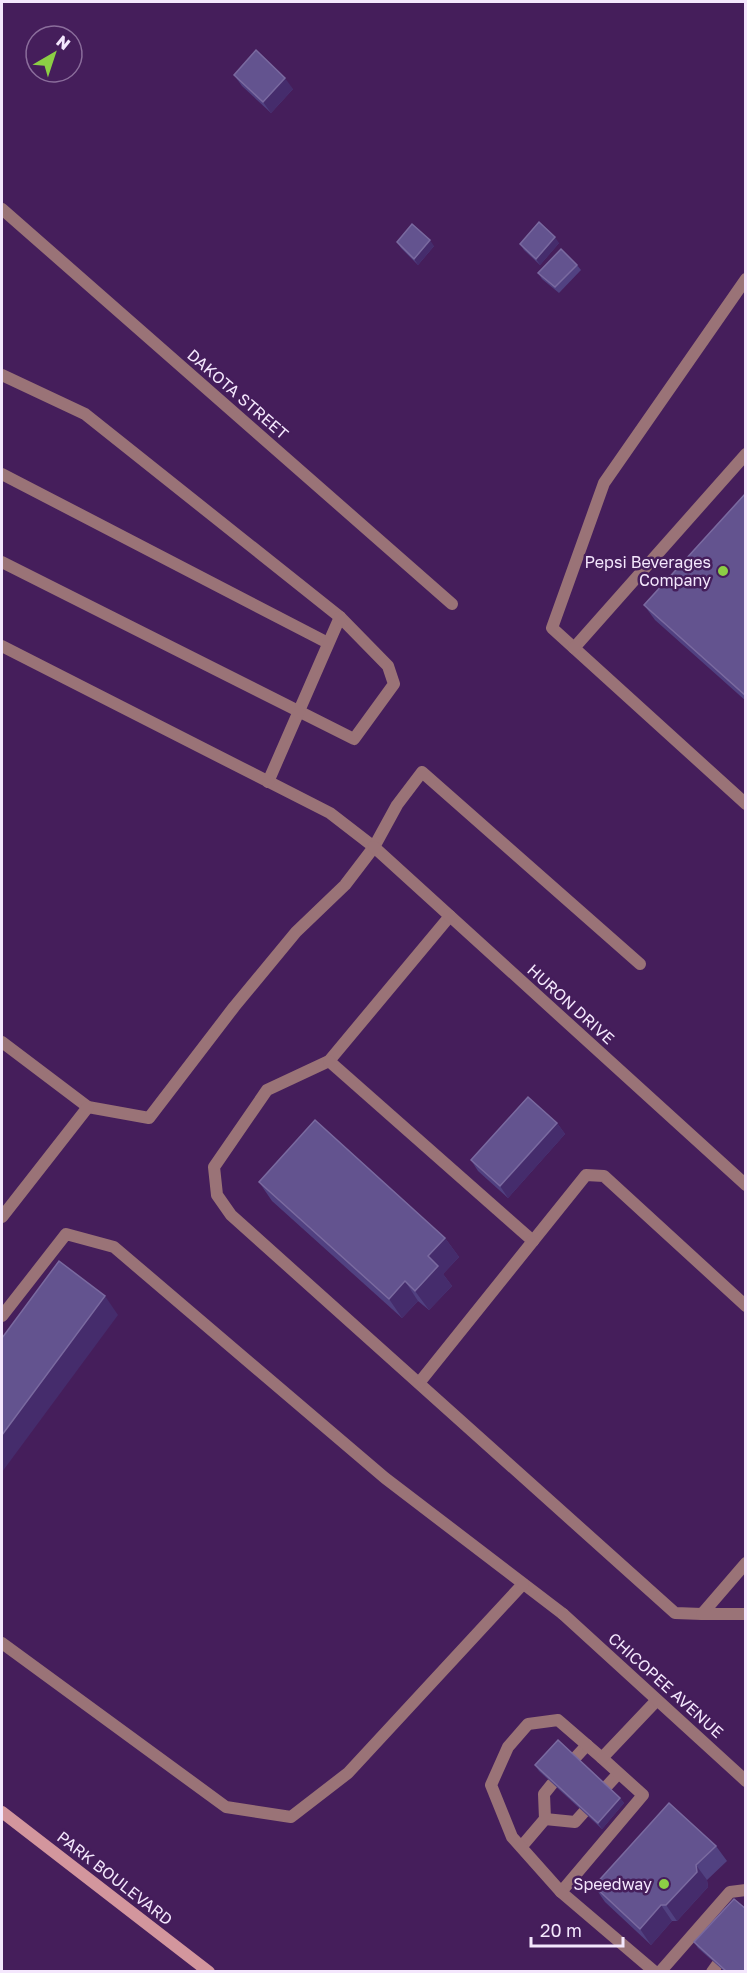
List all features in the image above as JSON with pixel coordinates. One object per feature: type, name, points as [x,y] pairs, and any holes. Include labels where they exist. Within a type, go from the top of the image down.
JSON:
[{"type":"main road","name":"PARK BOULEVARD","points":[[2,1812],[209,1971]]},
{"type":"street","name":"DAKOTA STREET","points":[[2,209],[452,604]]},
{"type":"street","points":[[746,279],[604,483],[552,628],[746,804]]},
{"type":"street","points":[[2,375],[86,414],[340,617],[388,666],[394,684],[354,739],[2,562]]},
{"type":"street","points":[[574,648],[746,454]]},
{"type":"street","points":[[2,474],[328,643]]},
{"type":"street","points":[[268,782],[340,617]]},
{"type":"street","name":"HURON DRIVE","points":[[2,646],[330,813],[375,847],[746,1185]]},
{"type":"street","points":[[2,1042],[87,1107],[149,1118],[234,1007],[296,932],[345,885],[375,847],[398,805],[422,772],[640,964]]},
{"type":"street","points":[[450,916],[329,1061],[267,1090],[214,1167],[217,1195],[231,1215],[675,1613],[746,1614]]},
{"type":"street","points":[[329,1061],[532,1241]]},
{"type":"street","points":[[2,1217],[87,1107]]},
{"type":"street","points":[[419,1383],[585,1175],[604,1176],[746,1306]]},
{"type":"street","name":"CHICOPEE AVENUE","points":[[2,1316],[66,1234],[114,1247],[385,1478],[563,1614],[746,1781]]},
{"type":"street","points":[[702,1614],[746,1563]]},
{"type":"street","points":[[2,1643],[226,1807],[291,1817],[348,1773],[523,1584]]},
{"type":"street","points":[[602,1758],[657,1700]]},
{"type":"street","points":[[561,1892],[643,1795],[558,1720],[528,1724],[508,1747],[491,1785],[512,1837],[561,1892],[655,1971]]},
{"type":"street","points":[[575,1758],[587,1745]]},
{"type":"street","points":[[606,1787],[618,1774]]},
{"type":"street","points":[[522,1846],[545,1819],[544,1794],[552,1784]]},
{"type":"street","points":[[545,1819],[574,1822],[584,1812]]},
{"type":"street","points":[[660,1971],[730,1892],[746,1890]]},
{"type":"building","points":[[256,50],[285,78],[263,102],[234,75]]},
{"type":"building","points":[[539,222],[555,237],[536,259],[520,244]]},
{"type":"building","points":[[412,224],[430,240],[414,259],[397,242]]},
{"type":"building","points":[[561,249],[577,265],[555,287],[538,273]]},
{"type":"building","name":"Pepsi Beverages Company","points":[[746,493],[746,696],[644,605]]},
{"type":"building","points":[[528,1097],[557,1123],[500,1186],[471,1160]]},
{"type":"building","points":[[315,1120],[445,1238],[428,1256],[438,1266],[415,1291],[405,1281],[389,1299],[259,1182]]},
{"type":"building","points":[[59,1261],[105,1296],[2,1435],[2,1338]]},
{"type":"building","points":[[558,1740],[620,1798],[598,1823],[535,1765]]},
{"type":"building","name":"Speedway","points":[[669,1803],[716,1846],[696,1865],[697,1872],[666,1905],[661,1905],[640,1929],[594,1886]]},
{"type":"building","points":[[734,1899],[746,1909],[746,1971],[726,1971],[694,1942]]},
{"type":"place","name":"Pepsi Beverages Company","points":[[723,571]]},
{"type":"place","name":"Speedway","points":[[664,1884]]}]
